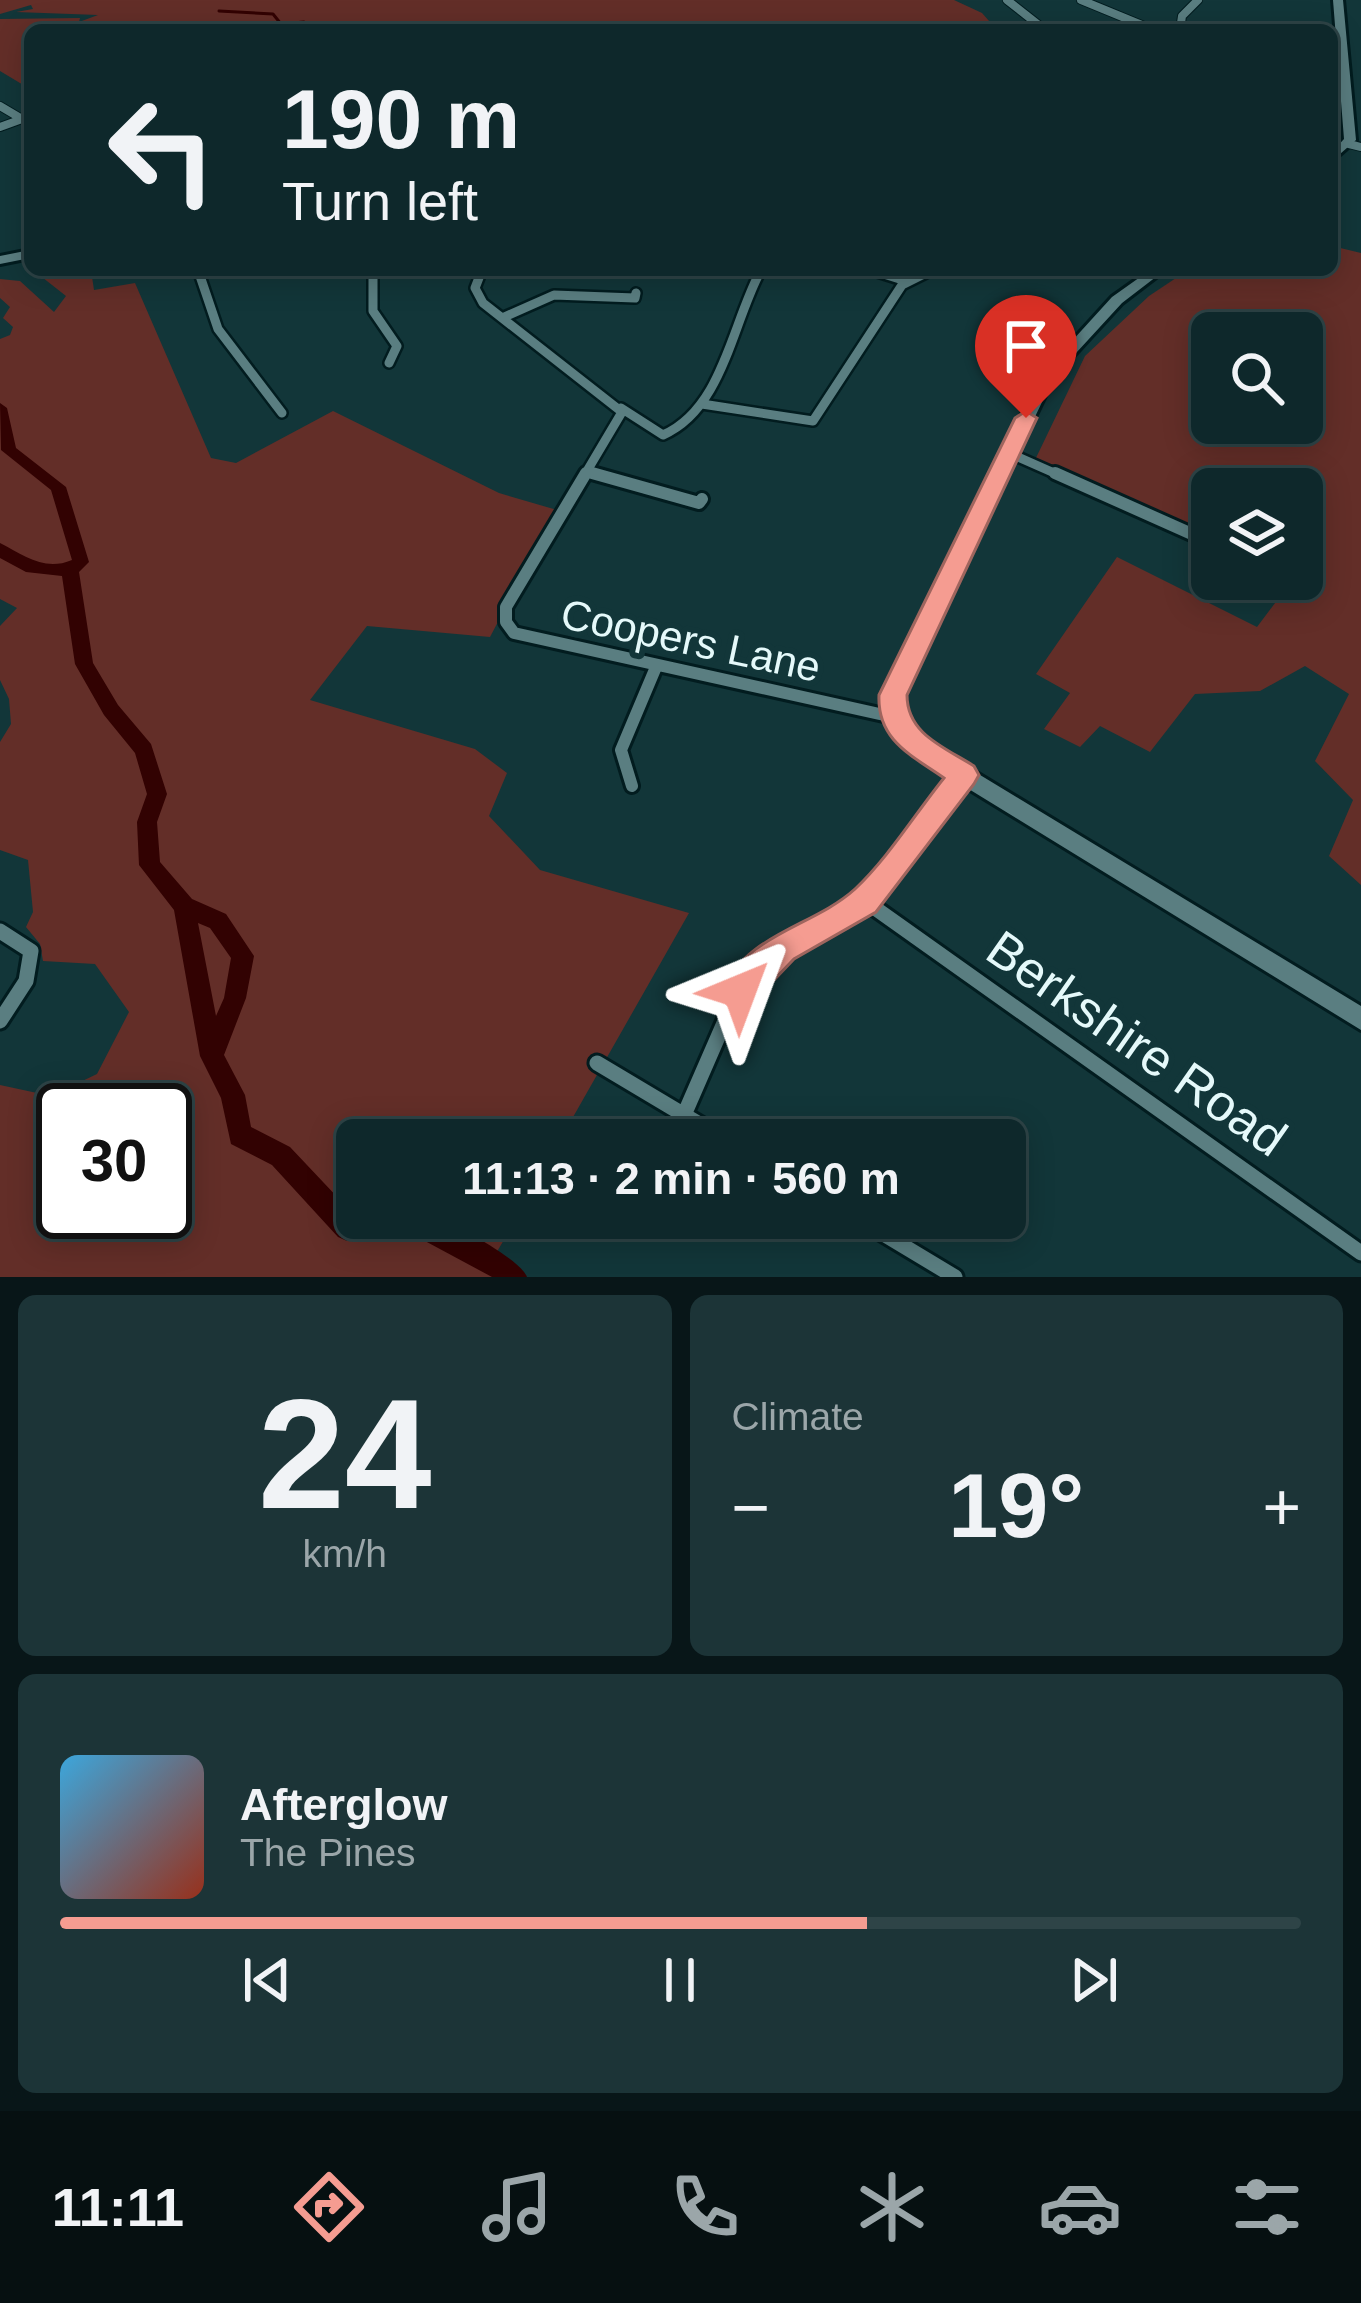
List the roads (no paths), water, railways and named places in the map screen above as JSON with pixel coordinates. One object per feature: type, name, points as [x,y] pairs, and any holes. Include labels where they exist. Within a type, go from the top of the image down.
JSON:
[{"type":"street","points":[[1006,0],[1037,24]]},
{"type":"street","points":[[1081,0],[1139,24]]},
{"type":"street","points":[[1181,24],[1182,16],[1198,0]]},
{"type":"street","points":[[1338,57],[1343,151]]},
{"type":"street","points":[[0,106],[22,119],[0,127]]},
{"type":"street","points":[[199,276],[214,322],[282,413]]},
{"type":"street","points":[[372,276],[368,292],[373,312],[397,346],[389,363]]},
{"type":"street","points":[[480,276],[476,294],[502,318],[621,409],[658,434],[669,435],[702,404],[758,276]]},
{"type":"street","points":[[891,276],[907,281]]},
{"type":"street","points":[[702,404],[813,421],[907,281],[918,276]]},
{"type":"street","points":[[1151,276],[1117,300],[1057,361],[893,695],[893,717],[912,743],[1361,1019]]},
{"type":"street","points":[[502,318],[554,295],[635,298],[636,293]]},
{"type":"street","name":"Coopers Lane","points":[[621,409],[506,607],[506,625],[524,638],[893,717]]},
{"type":"street","points":[[1010,453],[1191,534]]},
{"type":"street","points":[[587,472],[699,503],[701,499]]},
{"type":"street","points":[[632,786],[621,760],[623,737],[656,667]]},
{"type":"street","points":[[684,1115],[731,1007],[752,975],[782,948],[865,901],[964,775]]},
{"type":"street","name":"Berkshire Road","points":[[865,901],[1361,1253]]},
{"type":"street","points":[[0,931],[31,952],[32,964],[0,1021]]},
{"type":"street","points":[[597,1063],[691,1119]]},
{"type":"street","points":[[892,1239],[956,1277]]},
{"type":"waterway","points":[[219,11],[273,14],[281,24]]},
{"type":"waterway","points":[[281,24],[308,24]]},
{"type":"waterway","points":[[0,408],[9,450],[58,487],[81,562],[70,570]]},
{"type":"waterway","points":[[0,549],[32,567],[70,570]]},
{"type":"waterway","points":[[70,570],[84,664],[111,710],[144,750],[157,794],[147,822],[150,865],[184,906]]},
{"type":"waterway","points":[[184,906],[218,921],[243,956],[235,998],[212,1056]]},
{"type":"waterway","points":[[184,906],[212,1056]]},
{"type":"waterway","points":[[212,1056],[233,1095],[240,1135],[281,1156],[347,1228],[427,1228],[514,1277]]}]
